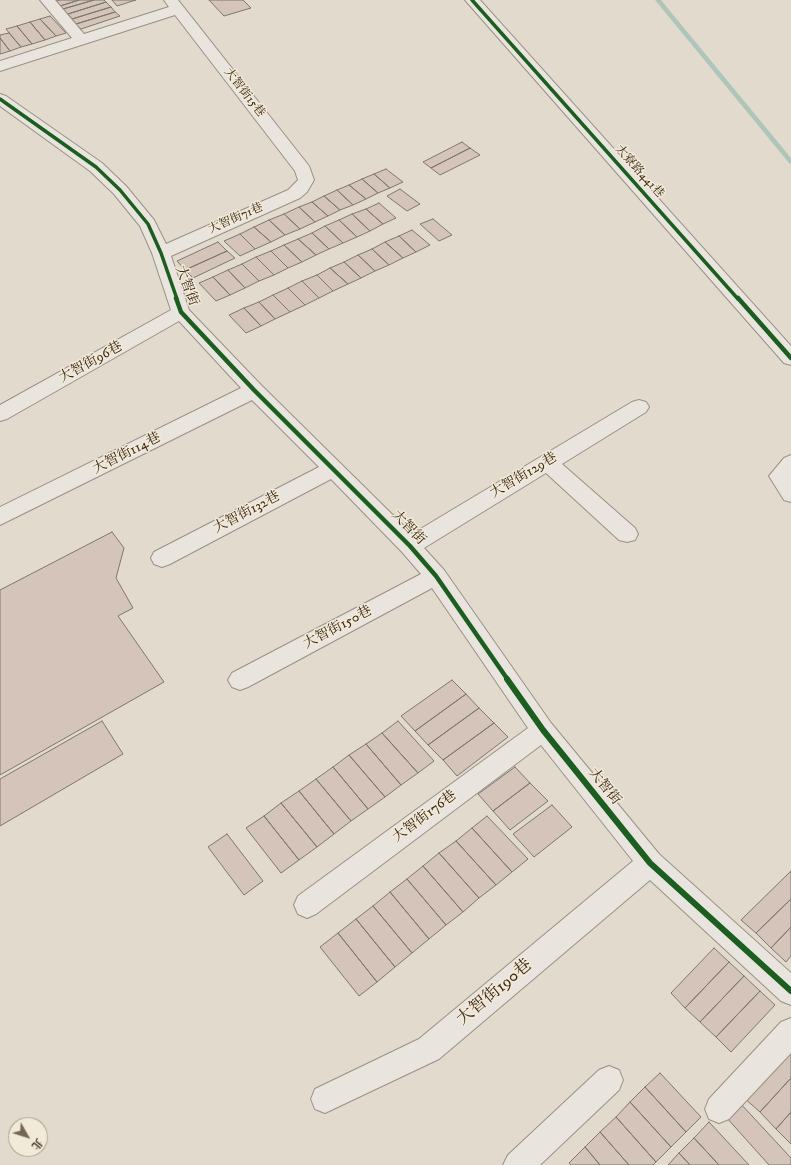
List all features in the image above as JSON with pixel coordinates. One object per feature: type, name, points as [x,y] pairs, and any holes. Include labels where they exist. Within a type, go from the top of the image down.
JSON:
[{"type":"street","points":[[46,0],[81,40]]},
{"type":"street","name":"大寮路441巷","points":[[472,0],[791,358]]},
{"type":"street","name":"大智街15巷","points":[[0,66],[81,40],[174,4],[303,170],[306,180]]},
{"type":"street","name":"大智街","points":[[0,100],[96,167],[120,190],[148,224],[161,253],[181,312],[254,390],[410,546],[436,576],[543,730],[650,864],[791,991]]},
{"type":"street","name":"大智街71巷","points":[[161,253],[294,194],[302,188],[306,180]]},
{"type":"street","name":"大智街96巷","points":[[0,414],[181,312]]},
{"type":"street","name":"大智街114巷","points":[[0,517],[254,390]]},
{"type":"street","name":"大智街129巷","points":[[410,546],[547,462],[639,408]]},
{"type":"street","points":[[547,462],[628,534]]},
{"type":"street","points":[[791,463],[779,476],[791,494]]},
{"type":"street","name":"大智街132巷","points":[[162,558],[333,469]]},
{"type":"street","name":"大智街150巷","points":[[240,680],[436,576]]},
{"type":"street","name":"大智街176巷","points":[[307,905],[543,730]]},
{"type":"street","name":"大智街190巷","points":[[325,1099],[429,1049],[650,864]]},
{"type":"street","points":[[719,1109],[791,1032]]},
{"type":"street","points":[[518,1165],[609,1080]]},
{"type":"building","points":[[79,0],[60,6],[56,1]]},
{"type":"building","points":[[79,0],[94,0],[63,9],[60,6]]},
{"type":"building","points":[[94,0],[104,0],[106,2],[68,14],[63,9]]},
{"type":"building","points":[[112,0],[136,0],[117,6]]},
{"type":"building","points":[[209,0],[243,0],[251,8],[224,16]]},
{"type":"building","points":[[106,2],[111,7],[72,19],[68,14]]},
{"type":"building","points":[[111,7],[115,12],[76,24],[72,19]]},
{"type":"building","points":[[115,12],[120,16],[81,29],[76,24]]},
{"type":"building","points":[[50,16],[66,33],[56,36],[40,19]]},
{"type":"building","points":[[40,19],[56,36],[45,40],[30,22]]},
{"type":"building","points":[[30,22],[45,40],[32,44],[17,26]]},
{"type":"building","points":[[17,26],[32,44],[21,47],[6,29]]},
{"type":"building","points":[[9,33],[21,47],[10,51],[0,38],[0,35]]},
{"type":"building","points":[[0,38],[10,51],[0,54]]},
{"type":"building","points":[[462,142],[470,148],[431,168],[423,162]]},
{"type":"building","points":[[470,148],[480,155],[440,175],[431,168]]},
{"type":"building","points":[[386,169],[403,182],[390,188],[374,174]]},
{"type":"building","points":[[374,174],[390,188],[378,193],[362,179]]},
{"type":"building","points":[[362,179],[378,193],[366,199],[349,185]]},
{"type":"building","points":[[349,185],[366,199],[353,205],[337,190]]},
{"type":"building","points":[[400,189],[420,204],[407,211],[387,196]]},
{"type":"building","points":[[337,190],[353,205],[340,210],[324,196]]},
{"type":"building","points":[[324,196],[340,210],[328,216],[312,202]]},
{"type":"building","points":[[312,202],[328,216],[315,222],[299,207]]},
{"type":"building","points":[[379,203],[396,218],[383,224],[366,209]]},
{"type":"building","points":[[299,207],[315,222],[300,229],[284,214]]},
{"type":"building","points":[[366,209],[383,224],[370,231],[352,214]]},
{"type":"building","points":[[284,214],[300,229],[285,235],[269,220]]},
{"type":"building","points":[[352,214],[370,231],[357,237],[339,220]]},
{"type":"building","points":[[433,219],[452,235],[439,241],[420,224]]},
{"type":"building","points":[[269,220],[285,235],[271,242],[254,227]]},
{"type":"building","points":[[339,220],[357,237],[343,243],[325,226]]},
{"type":"building","points":[[325,226],[343,243],[329,249],[312,233]]},
{"type":"building","points":[[254,227],[271,242],[255,249],[240,234]]},
{"type":"building","points":[[412,230],[430,245],[416,252],[399,236]]},
{"type":"building","points":[[312,233],[329,249],[316,255],[298,239]]},
{"type":"building","points":[[240,234],[255,249],[240,256],[224,241]]},
{"type":"building","points":[[399,236],[416,252],[403,258],[385,242]]},
{"type":"building","points":[[298,239],[316,255],[302,262],[284,245]]},
{"type":"building","points":[[218,242],[227,251],[185,270],[177,261]]},
{"type":"building","points":[[385,242],[403,258],[389,265],[372,249]]},
{"type":"building","points":[[284,245],[302,262],[288,268],[271,251]]},
{"type":"building","points":[[372,249],[389,265],[375,271],[358,255]]},
{"type":"building","points":[[227,251],[235,258],[193,278],[185,270]]},
{"type":"building","points":[[271,251],[288,268],[274,275],[256,257]]},
{"type":"building","points":[[358,255],[375,271],[361,278],[344,262]]},
{"type":"building","points":[[256,257],[274,275],[259,281],[242,264]]},
{"type":"building","points":[[344,262],[361,278],[348,284],[330,268]]},
{"type":"building","points":[[242,264],[259,281],[245,288],[228,270]]},
{"type":"building","points":[[330,268],[348,284],[333,291],[317,275]]},
{"type":"building","points":[[228,270],[245,288],[230,295],[213,277]]},
{"type":"building","points":[[317,275],[333,291],[319,298],[302,281]]},
{"type":"building","points":[[213,277],[230,295],[216,301],[199,283]]},
{"type":"building","points":[[302,281],[319,298],[305,305],[288,288]]},
{"type":"building","points":[[288,288],[305,305],[290,312],[273,295]]},
{"type":"building","points":[[273,295],[290,312],[275,319],[259,302]]},
{"type":"building","points":[[259,302],[275,319],[261,326],[244,308]]},
{"type":"building","points":[[244,308],[261,326],[246,333],[229,315]]},
{"type":"building","points":[[112,532],[124,548],[116,578],[133,608],[118,616],[164,682],[0,775],[0,590]]},
{"type":"building","points":[[452,680],[466,694],[415,731],[401,716]]},
{"type":"building","points":[[466,694],[479,708],[428,745],[415,731]]},
{"type":"building","points":[[479,708],[494,723],[443,760],[428,745]]},
{"type":"building","points":[[102,721],[123,754],[0,826],[0,779]]},
{"type":"building","points":[[398,721],[434,761],[418,773],[382,733]]},
{"type":"building","points":[[494,723],[508,737],[457,776],[443,760]]},
{"type":"building","points":[[382,733],[418,773],[401,785],[366,744]]},
{"type":"building","points":[[366,744],[401,785],[385,797],[349,755]]},
{"type":"building","points":[[349,755],[385,797],[368,809],[333,767]]},
{"type":"building","points":[[333,767],[368,809],[351,821],[316,779]]},
{"type":"building","points":[[515,767],[530,783],[493,811],[478,794]]},
{"type":"building","points":[[316,779],[351,821],[334,834],[299,791]]},
{"type":"building","points":[[530,783],[548,801],[510,830],[493,811]]},
{"type":"building","points":[[299,791],[334,834],[317,847],[281,803]]},
{"type":"building","points":[[281,803],[317,847],[299,860],[264,816]]},
{"type":"building","points":[[552,805],[572,827],[534,857],[513,834]]},
{"type":"building","points":[[264,816],[299,860],[281,873],[246,828]]},
{"type":"building","points":[[487,816],[528,859],[512,872],[472,828]]},
{"type":"building","points":[[472,828],[512,872],[496,885],[456,841]]},
{"type":"building","points":[[227,834],[263,881],[244,895],[208,847]]},
{"type":"building","points":[[456,841],[496,885],[479,898],[439,853]]},
{"type":"building","points":[[439,853],[479,898],[463,912],[423,866]]},
{"type":"building","points":[[423,866],[463,912],[446,925],[407,879]]},
{"type":"building","points":[[791,871],[791,899],[756,933],[741,920]]},
{"type":"building","points":[[407,879],[446,925],[429,939],[390,892]]},
{"type":"building","points":[[390,892],[429,939],[412,953],[373,906]]},
{"type":"building","points":[[791,899],[791,927],[771,948],[756,933]]},
{"type":"building","points":[[373,906],[412,953],[395,967],[356,919]]},
{"type":"building","points":[[356,919],[395,967],[377,982],[338,933]]},
{"type":"building","points":[[791,927],[791,956],[786,962],[771,948]]},
{"type":"building","points":[[338,933],[377,982],[359,996],[320,947]]},
{"type":"building","points":[[714,948],[729,962],[685,1008],[671,993]]},
{"type":"building","points":[[729,962],[744,976],[700,1022],[685,1008]]},
{"type":"building","points":[[744,976],[760,991],[716,1037],[700,1022]]},
{"type":"building","points":[[760,991],[775,1005],[731,1052],[716,1037]]},
{"type":"building","points":[[791,1046],[791,1078],[760,1112],[743,1097]]},
{"type":"building","points":[[660,1073],[701,1117],[686,1132],[645,1087]]},
{"type":"building","points":[[791,1078],[791,1112],[776,1129],[760,1112]]},
{"type":"building","points":[[645,1087],[686,1132],[671,1147],[630,1102]]},
{"type":"building","points":[[630,1102],[671,1147],[656,1162],[616,1117]]},
{"type":"building","points":[[740,1103],[791,1158],[791,1165],[769,1165],[726,1117]]},
{"type":"building","points":[[791,1112],[791,1144],[776,1129]]},
{"type":"building","points":[[616,1117],[656,1162],[653,1165],[629,1165],[600,1132]]},
{"type":"building","points":[[709,1122],[749,1165],[719,1165],[694,1138]]},
{"type":"building","points":[[600,1132],[629,1165],[600,1165],[585,1147]]},
{"type":"building","points":[[694,1138],[719,1165],[690,1165],[679,1153]]},
{"type":"building","points":[[585,1147],[600,1165],[571,1165],[569,1163]]},
{"type":"building","points":[[679,1153],[690,1165],[668,1165]]},
{"type":"waterway","points":[[658,0],[791,162]]},
{"type":"cycle path","points":[[472,0],[791,358]]},
{"type":"cycle path","points":[[0,99],[96,167],[120,190],[148,224],[161,253],[181,312],[254,390],[410,546],[436,576],[543,730],[650,863],[791,991]]}]
